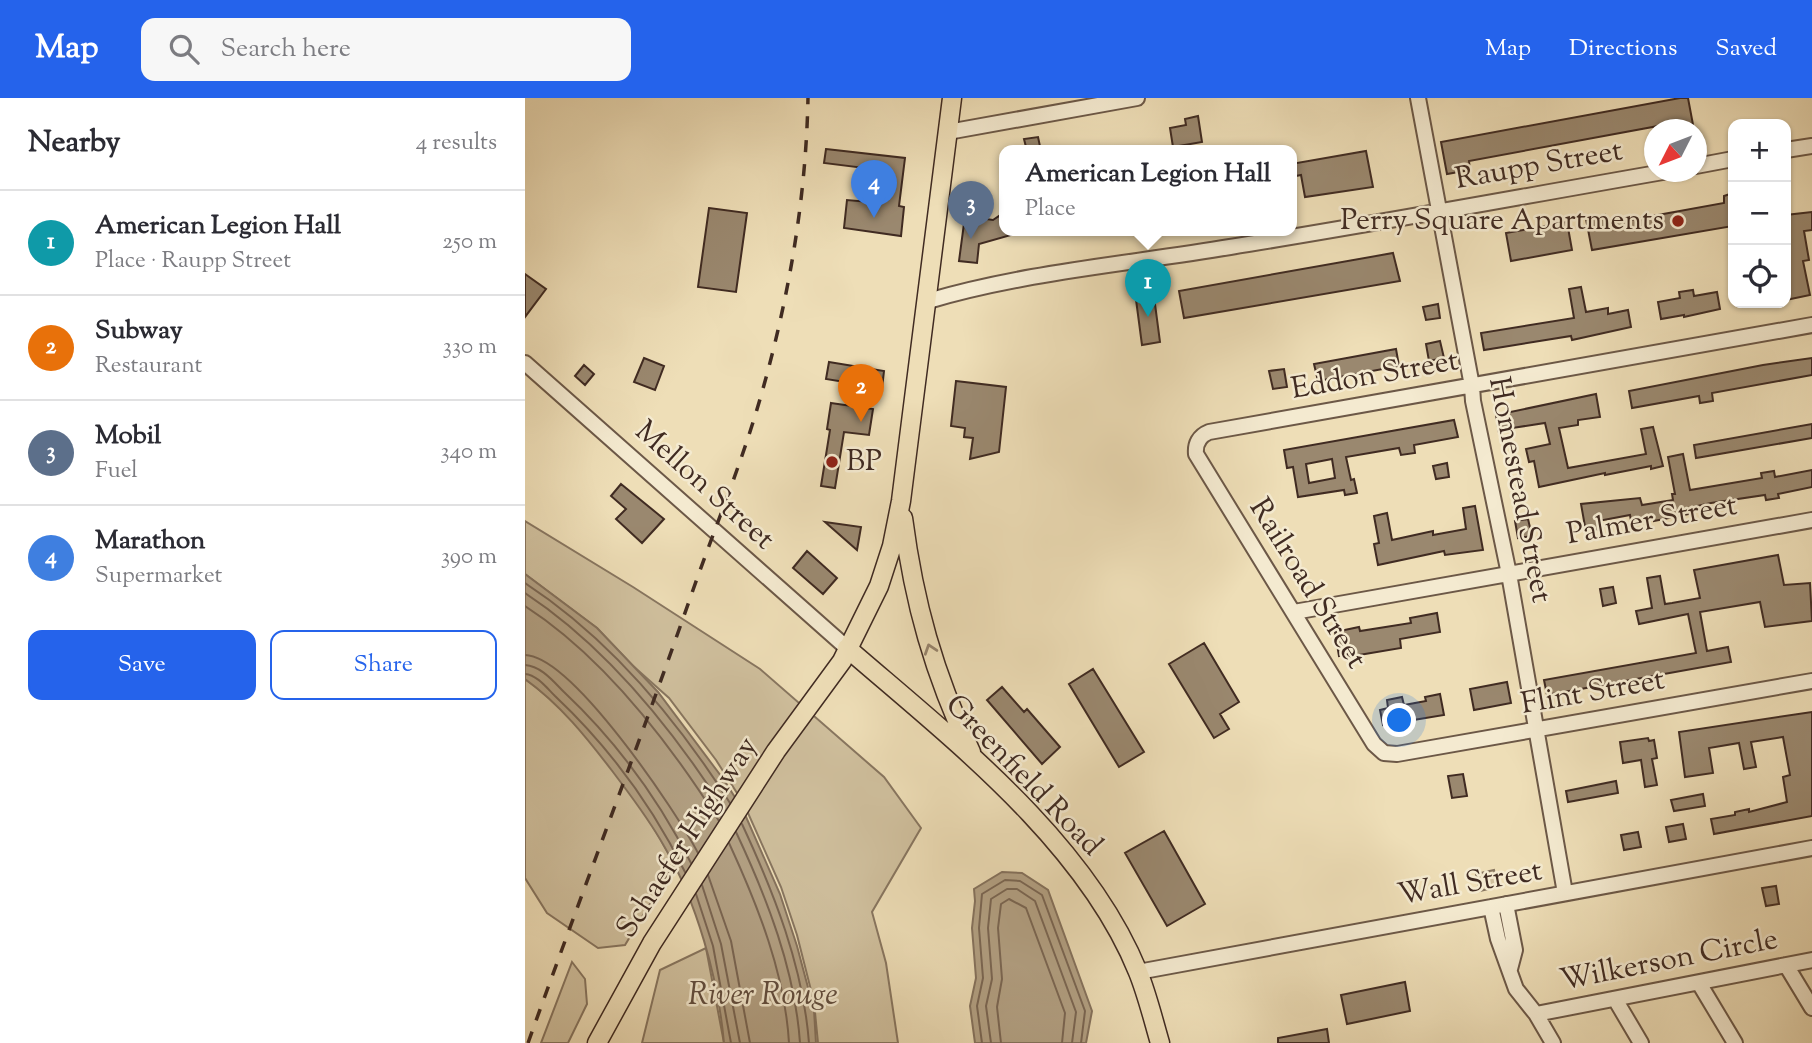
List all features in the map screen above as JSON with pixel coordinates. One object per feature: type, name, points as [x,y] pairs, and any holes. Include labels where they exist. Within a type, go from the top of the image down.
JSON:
[{"type":"main road","points":[[952,98],[901,502],[918,609],[949,704],[974,758]]},
{"type":"main road","name":"Schaefer Highway","points":[[597,1043],[652,943],[764,769],[836,670],[879,586],[901,502]]},
{"type":"main road","name":"Greenfield Road","points":[[848,648],[974,758],[1069,858],[1112,921],[1138,972],[1160,1043]]},
{"type":"street","points":[[948,132],[1137,98]]},
{"type":"street","name":"Homestead Street","points":[[1418,98],[1473,401],[1509,573],[1565,893]]},
{"type":"street","points":[[1791,149],[1812,146]]},
{"type":"street","points":[[1707,164],[1728,160]]},
{"type":"street","name":"Raupp Street","points":[[1297,235],[1644,175]]},
{"type":"street","name":"Raupp Street","points":[[928,301],[1050,274],[1294,236]]},
{"type":"street","name":"Eddon Street","points":[[1198,439],[1209,432],[1812,325]]},
{"type":"street","name":"Mellon Street","points":[[525,363],[848,648]]},
{"type":"street","name":"Railroad Street","points":[[1198,439],[1196,454],[1374,744],[1384,752]]},
{"type":"street","name":"Palmer Street","points":[[1294,611],[1812,520]]},
{"type":"street","name":"Flint Street","points":[[1384,752],[1397,754],[1812,681]]},
{"type":"street","name":"Wall Street","points":[[1138,972],[1812,848]]},
{"type":"street","points":[[1498,905],[1498,939],[1516,989],[1536,1014],[1553,1043]]},
{"type":"street","name":"Wilkerson Circle","points":[[1536,1014],[1812,960]]},
{"type":"street","points":[[1786,965],[1812,1008]]},
{"type":"street","points":[[1699,983],[1735,1043]]},
{"type":"street","points":[[1615,999],[1641,1043]]},
{"type":"shaded area","points":[[525,521],[760,669],[884,777],[921,828],[872,912],[886,963],[898,1043],[818,1043],[814,1002],[797,935],[781,887],[744,804],[716,760],[669,698],[632,665],[597,628],[525,574]]},
{"type":"shaded area","points":[[525,679],[546,695],[588,739],[646,816],[674,864],[625,945],[598,948],[547,913],[525,878]]},
{"type":"shaded area","points":[[1494,870],[1497,887],[1480,891],[1476,874]]},
{"type":"shaded area","points":[[706,948],[724,1043],[642,1043],[660,970]]},
{"type":"shaded area","points":[[572,962],[585,979],[587,1004],[568,1043],[541,1043]]},
{"type":"water","name":"River Rouge","points":[[525,574],[597,628],[658,692],[724,780],[743,810],[780,894],[797,946],[814,1010],[816,1043],[724,1043],[717,993],[704,941],[686,891],[664,846],[633,799],[583,734],[550,699],[525,679]]},
{"type":"water","points":[[1002,872],[1022,873],[1048,890],[1092,1011],[1086,1043],[975,1043],[970,1006],[976,978],[972,928],[974,889]]},
{"type":"building","points":[[1680,98],[1688,98],[1692,119],[1644,119],[1644,129],[1469,161],[1470,170],[1447,174],[1441,142]]},
{"type":"building","points":[[1198,116],[1202,142],[1173,145],[1170,128],[1186,125],[1185,119]]},
{"type":"building","points":[[1038,137],[1040,145],[1026,145],[1024,139]]},
{"type":"building","points":[[826,149],[905,158],[899,206],[904,207],[901,236],[844,228],[847,200],[869,202],[873,169],[824,163]]},
{"type":"building","points":[[1366,151],[1373,187],[1305,197],[1301,175],[1297,176],[1297,163]]},
{"type":"building","name":"Perry Square Apartments","points":[[1728,195],[1728,227],[1592,250],[1586,219],[1605,215],[1608,224],[1724,203],[1724,196]]},
{"type":"building","points":[[709,208],[747,213],[736,292],[698,287]]},
{"type":"building","points":[[1812,212],[1812,230],[1804,231],[1809,260],[1803,261],[1810,295],[1791,299],[1791,245],[1791,214]]},
{"type":"building","points":[[965,216],[993,220],[999,216],[999,236],[1007,236],[979,244],[977,263],[959,261]]},
{"type":"building","points":[[1567,222],[1572,250],[1511,261],[1506,233]]},
{"type":"building","points":[[1393,253],[1400,281],[1184,318],[1179,291]]},
{"type":"building","points":[[525,274],[546,289],[525,317]]},
{"type":"building","points":[[1581,287],[1586,312],[1608,308],[1608,314],[1628,310],[1631,327],[1572,340],[1571,336],[1484,350],[1481,333],[1574,318],[1569,289]]},
{"type":"building","points":[[1153,289],[1160,342],[1142,345],[1135,292]]},
{"type":"building","points":[[1693,290],[1694,296],[1717,292],[1720,309],[1661,319],[1658,302],[1680,298],[1679,292]]},
{"type":"building","points":[[1438,304],[1440,318],[1426,320],[1423,307]]},
{"type":"building","points":[[1440,341],[1444,358],[1429,361],[1426,344]]},
{"type":"building","points":[[1396,349],[1399,366],[1318,381],[1314,364]]},
{"type":"building","points":[[644,358],[664,366],[655,390],[634,382]]},
{"type":"building","points":[[1812,358],[1812,375],[1712,393],[1713,401],[1700,403],[1699,396],[1632,408],[1629,391]]},
{"type":"building","points":[[829,362],[884,371],[882,388],[826,379]]},
{"type":"building","points":[[584,365],[594,374],[585,385],[575,376]]},
{"type":"building","points":[[1284,369],[1287,387],[1273,389],[1269,371]]},
{"type":"building","points":[[956,381],[1006,387],[999,452],[970,459],[973,438],[964,437],[965,428],[951,426]]},
{"type":"building","points":[[1596,394],[1600,417],[1578,420],[1578,425],[1559,428],[1568,468],[1646,454],[1641,429],[1653,427],[1663,466],[1605,473],[1539,487],[1534,461],[1529,462],[1526,449],[1550,444],[1545,423],[1512,428],[1499,433],[1496,415]]},
{"type":"building","points":[[831,403],[873,409],[869,435],[844,432],[835,488],[821,486],[830,430],[827,429]]},
{"type":"building","points":[[1454,420],[1458,437],[1414,445],[1415,453],[1401,455],[1399,448],[1346,457],[1357,493],[1345,495],[1344,490],[1298,497],[1293,467],[1287,468],[1284,450]],"holes":[[[1332,459],[1335,478],[1309,483],[1306,464]]]},
{"type":"building","points":[[1812,424],[1812,438],[1696,458],[1694,445]]},
{"type":"building","points":[[1683,454],[1690,490],[1762,478],[1761,473],[1774,471],[1775,477],[1812,470],[1812,487],[1778,494],[1779,498],[1766,500],[1765,495],[1711,503],[1688,508],[1689,514],[1654,521],[1654,516],[1631,521],[1630,515],[1598,521],[1599,529],[1586,532],[1581,504],[1640,498],[1642,505],[1673,500],[1672,494],[1675,494],[1668,457]]},
{"type":"building","points":[[1447,463],[1449,477],[1436,479],[1433,466]]},
{"type":"building","points":[[621,484],[664,519],[642,543],[616,519],[626,509],[611,496]]},
{"type":"building","points":[[1475,506],[1483,550],[1445,555],[1444,551],[1378,565],[1374,544],[1379,543],[1374,516],[1387,513],[1392,540],[1433,531],[1433,535],[1466,529],[1463,508]]},
{"type":"building","points":[[1528,519],[1532,536],[1518,538],[1515,521]]},
{"type":"building","points":[[825,522],[861,527],[857,550]]},
{"type":"building","points":[[807,551],[837,578],[823,594],[793,568]]},
{"type":"building","points":[[1778,555],[1784,585],[1810,583],[1812,621],[1765,627],[1760,602],[1700,612],[1707,651],[1728,647],[1731,662],[1547,695],[1544,680],[1696,653],[1688,614],[1639,624],[1636,611],[1652,608],[1647,578],[1660,576],[1665,604],[1672,603],[1700,598],[1694,570]]},
{"type":"building","points":[[1613,587],[1616,603],[1603,606],[1600,589]]},
{"type":"building","points":[[1437,613],[1440,632],[1400,639],[1401,648],[1339,656],[1335,632],[1359,627],[1360,631],[1411,623],[1410,618]]},
{"type":"building","points":[[1204,643],[1239,702],[1220,714],[1229,729],[1214,738],[1169,664]]},
{"type":"building","points":[[1093,669],[1144,752],[1119,767],[1069,684]]},
{"type":"building","points":[[1507,682],[1511,703],[1474,710],[1470,689]]},
{"type":"building","points":[[1002,687],[1024,712],[1027,709],[1060,747],[1042,764],[987,700]]},
{"type":"building","points":[[1440,694],[1444,715],[1383,725],[1380,710],[1388,708],[1387,700],[1402,697],[1404,705],[1426,701],[1425,697]]},
{"type":"building","points":[[1812,712],[1812,816],[1714,834],[1711,819],[1787,802],[1783,777],[1790,775],[1783,737],[1751,742],[1756,767],[1744,769],[1739,743],[1709,748],[1713,773],[1685,777],[1679,732]]},
{"type":"building","points":[[1648,738],[1649,741],[1654,740],[1657,758],[1652,759],[1657,785],[1645,787],[1641,760],[1623,763],[1620,742]]},
{"type":"building","points":[[1463,774],[1467,796],[1452,798],[1448,776]]},
{"type":"building","points":[[1616,781],[1618,793],[1568,802],[1566,791]]},
{"type":"building","points":[[1703,794],[1705,806],[1674,811],[1671,800]]},
{"type":"building","points":[[1683,824],[1686,839],[1669,842],[1666,827]]},
{"type":"building","points":[[1164,831],[1205,904],[1167,926],[1125,853]]},
{"type":"building","points":[[1638,832],[1641,847],[1624,850],[1621,835]]},
{"type":"building","points":[[1776,886],[1779,904],[1766,906],[1762,888]]},
{"type":"building","points":[[1405,982],[1410,1011],[1347,1024],[1341,995]]},
{"type":"building","points":[[1327,1029],[1329,1043],[1278,1043],[1278,1038]]},
{"type":"railway","points":[[528,1043],[756,411],[782,314],[795,243],[804,171],[808,98]]},
{"type":"place","name":"Marathon","points":[[874,218]]},
{"type":"place","name":"Perry Square Apartments","points":[[1678,221]]},
{"type":"place","name":"Mobil","points":[[971,239]]},
{"type":"place","name":"American Legion Hall","points":[[1148,317]]},
{"type":"place","name":"Subway","points":[[861,422]]},
{"type":"place","name":"BP","points":[[832,462]]}]
